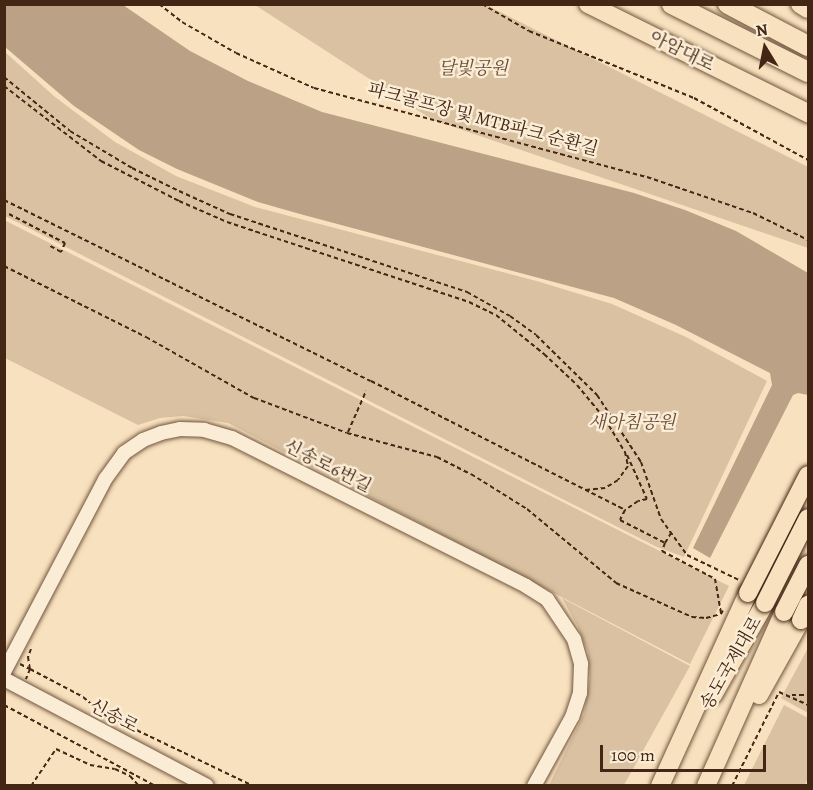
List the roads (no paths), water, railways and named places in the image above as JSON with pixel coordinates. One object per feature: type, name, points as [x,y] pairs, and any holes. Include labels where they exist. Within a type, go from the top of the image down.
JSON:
[{"type":"highway","name":"아암대로","points":[[672,4],[808,72]]},
{"type":"highway","points":[[728,4],[808,46]]},
{"type":"main road","name":"아암대로","points":[[588,4],[808,113]]},
{"type":"main road","points":[[800,4],[808,9]]},
{"type":"main road","points":[[661,786],[748,589],[808,475]]},
{"type":"main road","name":"송도국제대로","points":[[661,786],[765,603],[808,518]]},
{"type":"main road","name":"송도국제대로","points":[[707,786],[798,613],[808,565]]},
{"type":"street","name":"신송로6번길","points":[[4,672],[106,478],[124,453],[143,440],[161,433],[180,429],[204,430],[232,438],[526,586],[547,599],[574,639],[581,664],[580,693],[572,717],[534,786]]},
{"type":"street","name":"신송로","points":[[4,679],[207,786]]},
{"type":"park label","name":"달빛공원","points":[[473,68]]},
{"type":"park label","name":"새아침공원","points":[[632,422]]}]
